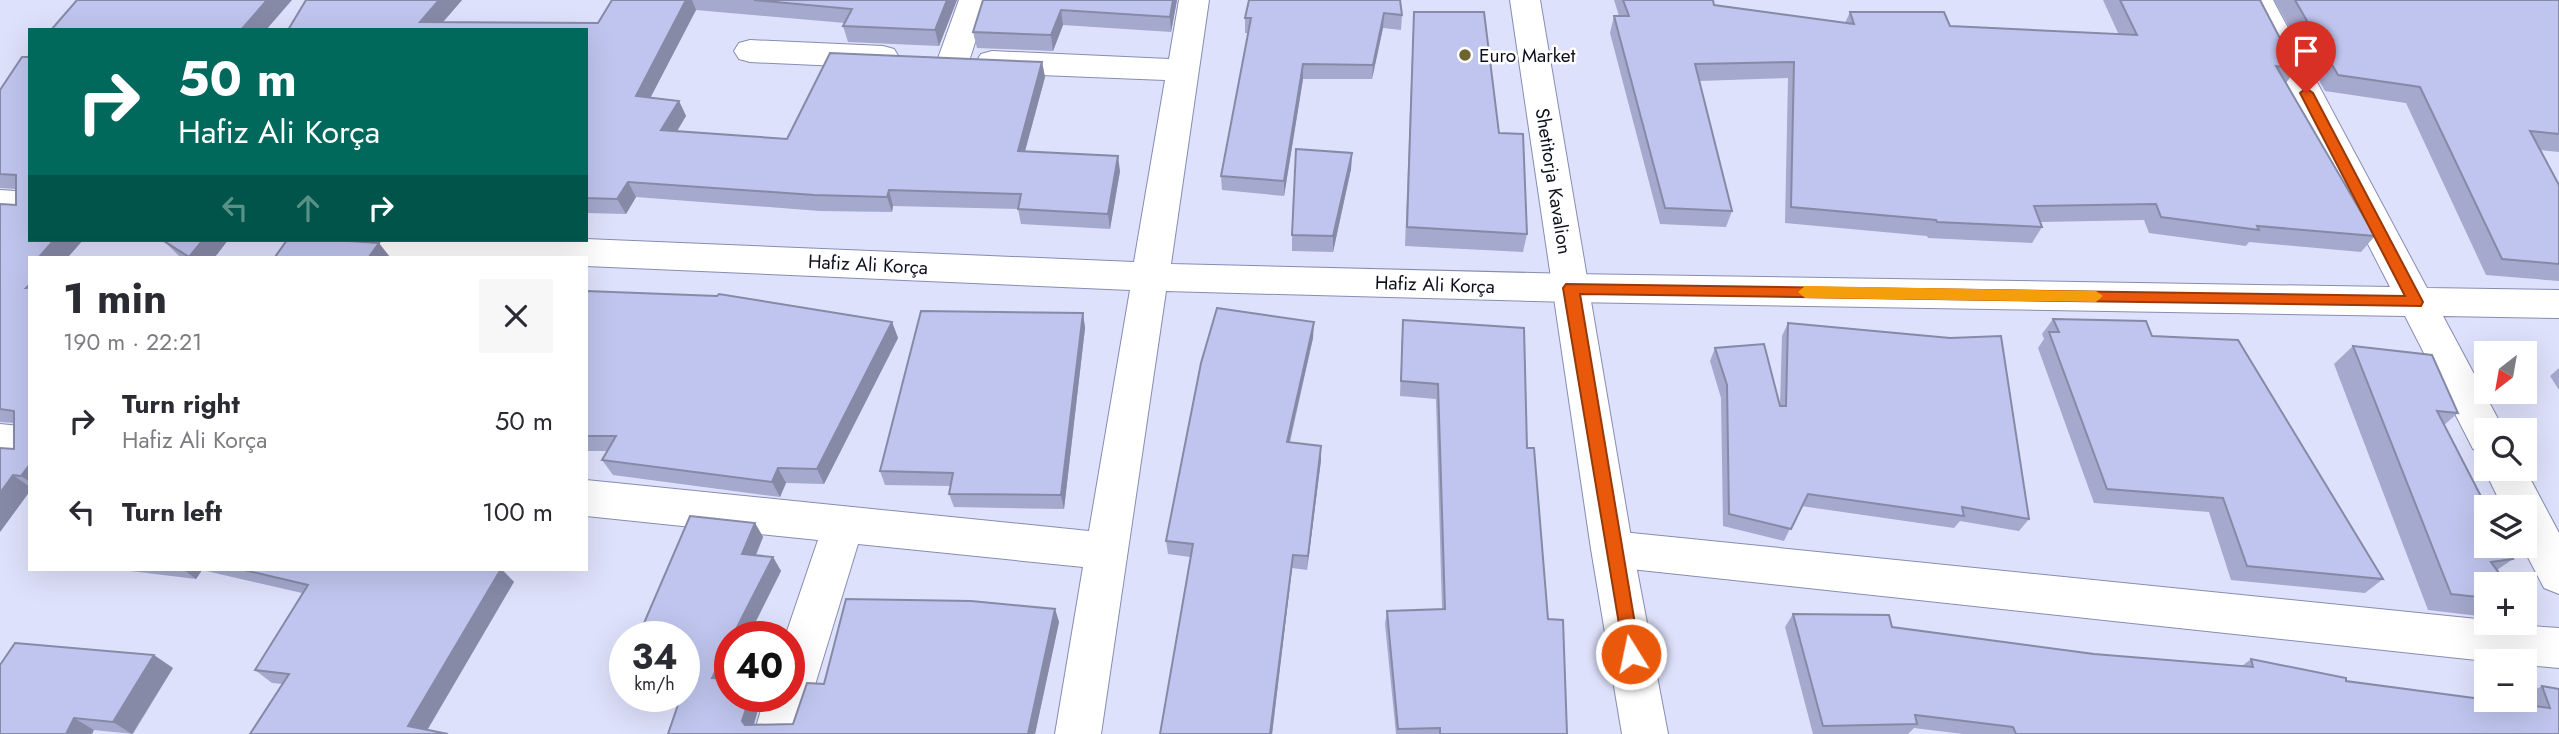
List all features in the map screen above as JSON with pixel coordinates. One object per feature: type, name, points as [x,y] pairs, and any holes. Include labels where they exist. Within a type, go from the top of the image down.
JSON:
[{"type":"street","points":[[931,60],[975,0]]},
{"type":"street","points":[[1078,734],[1194,0]]},
{"type":"street","name":"Shetitorja Kavalion","points":[[1525,0],[1612,549],[1645,734]]},
{"type":"street","points":[[2258,0],[2477,418]]},
{"type":"street","points":[[750,51],[1182,70]]},
{"type":"street","points":[[0,203],[28,205]]},
{"type":"street","name":"Hafiz Ali Korça","points":[[356,242],[1152,277],[1571,288],[2559,304]]},
{"type":"street","points":[[0,441],[28,444]]},
{"type":"street","points":[[588,498],[1107,551]]},
{"type":"street","points":[[805,645],[844,523]]},
{"type":"street","points":[[2537,534],[2559,575]]},
{"type":"street","points":[[1612,549],[2559,648]]},
{"type":"street","points":[[777,734],[784,712]]},
{"type":"building","points":[[77,0],[267,0],[243,28],[53,28]]},
{"type":"building","points":[[306,0],[439,0],[420,22],[598,23],[612,0],[686,0],[636,96],[679,101],[661,130],[787,139],[830,53],[1042,62],[1018,151],[1118,156],[1108,214],[1018,209],[1021,194],[889,190],[887,197],[814,195],[628,182],[617,199],[588,198],[588,28],[289,28]]},
{"type":"building","points":[[754,0],[947,0],[935,30],[843,26],[852,9]]},
{"type":"building","points":[[983,0],[1173,0],[1170,17],[1061,10],[1051,35],[973,32]]},
{"type":"building","points":[[1249,0],[1400,0],[1402,15],[1384,13],[1373,65],[1303,64],[1284,181],[1221,176],[1251,18],[1245,18]]},
{"type":"building","points":[[1623,0],[1713,0],[1714,5],[1854,24],[1850,12],[1944,12],[1950,26],[2137,35],[2120,0],[2260,0],[2296,69],[2276,66],[2375,236],[2257,226],[2259,230],[2161,217],[2156,204],[2034,206],[2042,227],[1937,222],[1791,207],[1794,62],[1695,64],[1732,211],[1665,208],[1614,16],[1629,16]]},
{"type":"building","points":[[2295,0],[2559,0],[2559,134],[2530,131],[2559,185],[2559,264],[2502,259],[2420,87],[2338,75]]},
{"type":"building","points":[[1414,12],[1484,12],[1499,133],[1523,134],[1527,234],[1407,227]]},
{"type":"building","points":[[22,57],[28,57],[28,242],[52,242],[40,256],[28,256],[28,467],[21,476],[13,475],[0,493],[0,448],[14,449],[14,411],[0,409],[0,204],[16,205],[16,175],[0,174],[0,90]]},
{"type":"building","points":[[1296,149],[1352,153],[1333,236],[1292,235]]},
{"type":"building","points":[[166,242],[201,242],[187,256]]},
{"type":"building","points":[[286,242],[379,243],[370,256],[276,256]]},
{"type":"building","points":[[588,291],[719,294],[892,322],[817,469],[778,468],[772,482],[602,460],[616,436],[588,436]]},
{"type":"building","points":[[1217,308],[1314,322],[1287,442],[1321,446],[1308,556],[1293,555],[1270,734],[1160,734],[1193,544],[1166,541],[1201,363]]},
{"type":"building","points":[[921,311],[1083,313],[1061,495],[949,494],[953,473],[880,471]]},
{"type":"building","points":[[2053,319],[2146,321],[2152,336],[2238,340],[2383,579],[2247,566],[2223,498],[2107,489],[2049,332],[2059,332]]},
{"type":"building","points":[[1403,320],[1524,328],[1527,448],[1534,448],[1548,619],[1563,620],[1567,734],[1440,734],[1440,728],[1398,729],[1387,611],[1445,609],[1438,384],[1401,381]]},
{"type":"building","points":[[1788,323],[1950,338],[2001,336],[2029,519],[1962,507],[1964,516],[1808,494],[1791,529],[1729,514],[1727,385],[1715,348],[1764,344],[1780,406],[1786,406]]},
{"type":"building","points":[[2353,346],[2432,355],[2458,413],[2437,411],[2480,495],[2474,495],[2474,558],[2513,559],[2491,562],[2498,572],[2474,572],[2474,597],[2451,594]]},
{"type":"building","points":[[690,516],[755,523],[742,554],[773,557],[740,621],[714,621],[714,712],[745,712],[742,721],[745,725],[793,724],[797,712],[805,712],[807,683],[824,684],[846,599],[971,601],[1055,609],[1028,734],[668,734],[676,712],[700,712],[700,621],[645,621]]},
{"type":"building","points":[[248,571],[500,571],[408,726],[448,734],[250,734],[289,674],[255,670],[308,585]]},
{"type":"building","points":[[1793,614],[1889,615],[1892,627],[2094,654],[2253,667],[2251,659],[2346,678],[2346,681],[2474,698],[2474,712],[2537,712],[2537,706],[2550,708],[2542,686],[2559,689],[2559,734],[2016,734],[2013,727],[1915,715],[1917,724],[1823,726]]},
{"type":"building","points":[[15,643],[154,655],[113,722],[74,718],[66,734],[0,734],[0,665]]},
{"type":"slow traffic","points":[[1805,292],[2096,296]]},
{"type":"place","name":"Euro Market","points":[[1465,55]]},
{"type":"route","points":[[1631,654],[1571,288],[2416,302],[2306,93]]}]
